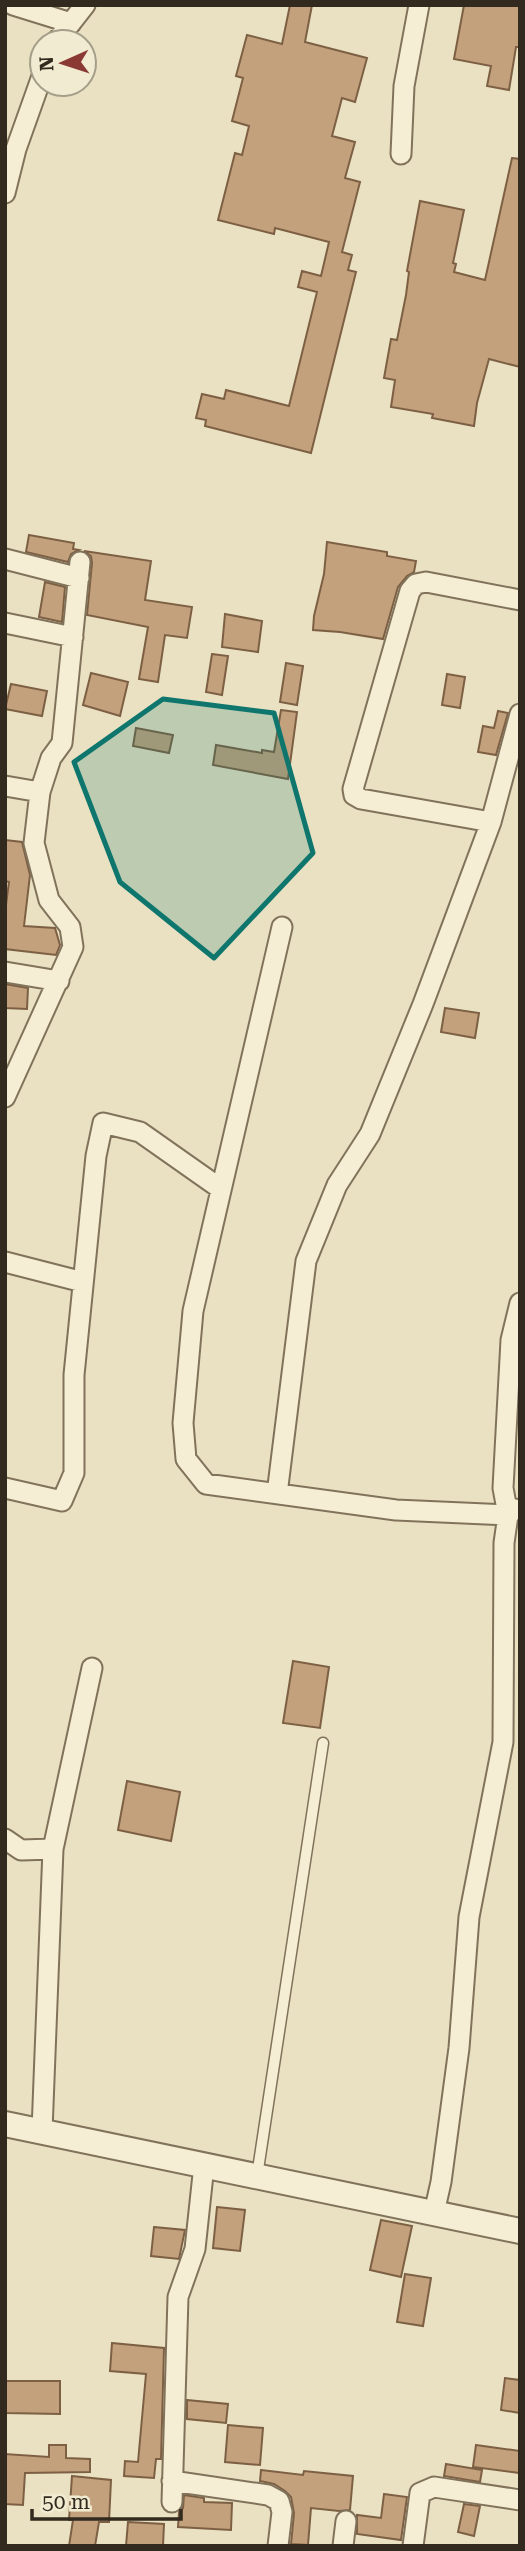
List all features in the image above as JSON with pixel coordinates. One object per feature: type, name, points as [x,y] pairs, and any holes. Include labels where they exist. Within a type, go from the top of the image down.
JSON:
[{"type":"street","points":[[13,5],[71,23]]},
{"type":"street","points":[[67,28],[86,5]]},
{"type":"street","points":[[401,154],[404,86],[419,5]]},
{"type":"street","points":[[5,193],[16,149],[34,98]]},
{"type":"street","points":[[5,559],[79,570],[62,743],[51,758],[40,792],[34,842],[49,900],[70,927],[73,947],[59,981],[10,1078],[5,1097]]},
{"type":"street","points":[[491,822],[361,799],[354,795],[354,789],[410,591],[415,584],[426,582],[520,600]]},
{"type":"street","points":[[5,623],[73,637]]},
{"type":"street","points":[[277,1494],[306,1261],[337,1185],[370,1134],[423,1004],[491,822],[520,714]]},
{"type":"street","points":[[5,786],[40,792]]},
{"type":"street","points":[[282,927],[193,1311],[183,1423],[186,1459],[206,1484],[396,1510],[514,1512]]},
{"type":"street","points":[[5,972],[59,981]]},
{"type":"street","points":[[5,1488],[62,1501],[74,1473],[74,1375],[96,1156],[103,1123],[140,1132],[221,1189]]},
{"type":"street","points":[[5,1262],[83,1282]]},
{"type":"street","points":[[434,2213],[441,2182],[459,2048],[469,1917],[503,1742],[504,1543],[514,1512],[503,1488],[511,1340],[520,1303]]},
{"type":"street","points":[[42,2131],[53,1849],[92,1668]]},
{"type":"street","points":[[5,1839],[21,1850],[53,1849]]},
{"type":"street","points":[[5,2124],[520,2231]]},
{"type":"street","points":[[172,2502],[178,2297],[195,2249],[204,2165]]},
{"type":"street","points":[[172,2481],[268,2496],[279,2501],[282,2512],[278,2546]]},
{"type":"street","points":[[413,2546],[420,2493],[425,2489],[434,2487],[520,2500]]},
{"type":"street","points":[[343,2546],[346,2521]]},
{"type":"lane","points":[[257,2176],[323,1743]]},
{"type":"highlighted area","points":[[163,699],[274,713],[313,853],[214,958],[120,882],[74,762]]},
{"type":"building","points":[[290,5],[312,5],[305,42],[367,58],[355,102],[342,98],[332,136],[355,142],[345,178],[360,182],[342,252],[352,255],[348,270],[356,272],[311,453],[205,426],[206,420],[196,418],[202,394],[224,399],[226,390],[289,406],[317,292],[298,287],[302,271],[321,276],[329,242],[275,228],[274,234],[218,220],[235,153],[242,155],[249,126],[232,121],[243,78],[236,76],[247,35],[282,44]]},
{"type":"building","points":[[464,5],[520,5],[520,47],[516,47],[509,90],[487,86],[491,66],[454,59]]},
{"type":"building","points":[[512,158],[520,159],[520,367],[489,359],[474,426],[432,418],[433,414],[391,407],[395,380],[384,378],[391,339],[397,340],[420,201],[464,210],[453,263],[456,264],[454,272],[485,280]]},
{"type":"building","points":[[29,535],[74,543],[73,549],[79,550],[71,554],[68,562],[26,552]]},
{"type":"building","points":[[327,542],[387,552],[387,556],[416,561],[414,572],[398,587],[383,639],[313,630]]},
{"type":"building","points":[[84,551],[151,561],[145,600],[192,607],[187,638],[165,635],[158,682],[139,679],[148,627],[87,615],[92,563],[91,556]]},
{"type":"building","points":[[45,582],[65,587],[62,622],[39,617]]},
{"type":"building","points":[[225,614],[262,621],[258,652],[222,647]]},
{"type":"building","points":[[212,654],[228,656],[222,695],[206,692]]},
{"type":"building","points":[[286,663],[303,666],[297,705],[280,702]]},
{"type":"building","points":[[91,673],[128,682],[120,716],[83,705]]},
{"type":"building","points":[[447,674],[465,677],[460,708],[442,705]]},
{"type":"building","points":[[11,684],[47,691],[42,716],[5,709]]},
{"type":"building","points":[[281,710],[297,712],[288,779],[213,765],[216,745],[262,753],[262,750],[274,752]]},
{"type":"building","points":[[498,711],[508,713],[496,755],[478,752],[483,726],[494,728]]},
{"type":"building","points":[[136,728],[173,735],[169,753],[133,746]]},
{"type":"building","points":[[5,840],[22,842],[30,875],[24,926],[55,928],[60,945],[56,955],[5,949],[5,912],[9,882],[5,881]]},
{"type":"building","points":[[5,984],[28,988],[27,1009],[5,1008]]},
{"type":"building","points":[[445,1008],[479,1013],[475,1038],[441,1032]]},
{"type":"building","points":[[293,1661],[329,1667],[320,1728],[283,1723]]},
{"type":"building","points":[[127,1781],[180,1792],[171,1841],[118,1830]]},
{"type":"building","points":[[217,2207],[245,2210],[240,2251],[213,2248]]},
{"type":"building","points":[[381,2220],[412,2226],[401,2277],[370,2270]]},
{"type":"building","points":[[154,2227],[185,2230],[179,2259],[151,2256]]},
{"type":"building","points":[[405,2274],[431,2278],[423,2326],[397,2322]]},
{"type":"building","points":[[112,2343],[164,2348],[161,2459],[156,2459],[154,2478],[124,2476],[125,2461],[138,2462],[146,2374],[110,2371]]},
{"type":"building","points":[[505,2378],[520,2380],[520,2413],[501,2410]]},
{"type":"building","points":[[5,2381],[60,2381],[60,2414],[5,2413]]},
{"type":"building","points":[[187,2400],[228,2404],[226,2423],[187,2419]]},
{"type":"building","points":[[228,2425],[263,2428],[260,2465],[225,2462]]},
{"type":"building","points":[[49,2445],[66,2445],[66,2458],[90,2459],[90,2472],[25,2473],[23,2505],[5,2504],[5,2454],[49,2457]]},
{"type":"building","points":[[476,2445],[520,2451],[520,2473],[473,2467]]},
{"type":"building","points":[[446,2464],[482,2470],[480,2482],[444,2476]]},
{"type":"building","points":[[261,2470],[303,2475],[304,2471],[353,2476],[350,2510],[311,2508],[308,2545],[291,2544],[294,2513],[291,2497],[274,2484],[260,2481]]},
{"type":"building","points":[[72,2476],[111,2480],[109,2522],[99,2522],[95,2546],[69,2546],[73,2520],[69,2520]]},
{"type":"building","points":[[384,2494],[407,2497],[401,2540],[357,2534],[357,2515],[381,2518]]},
{"type":"building","points":[[184,2495],[204,2498],[204,2502],[232,2503],[231,2530],[178,2527]]},
{"type":"building","points":[[464,2504],[480,2506],[474,2536],[458,2532]]},
{"type":"building","points":[[128,2522],[164,2524],[163,2546],[126,2546]]}]
